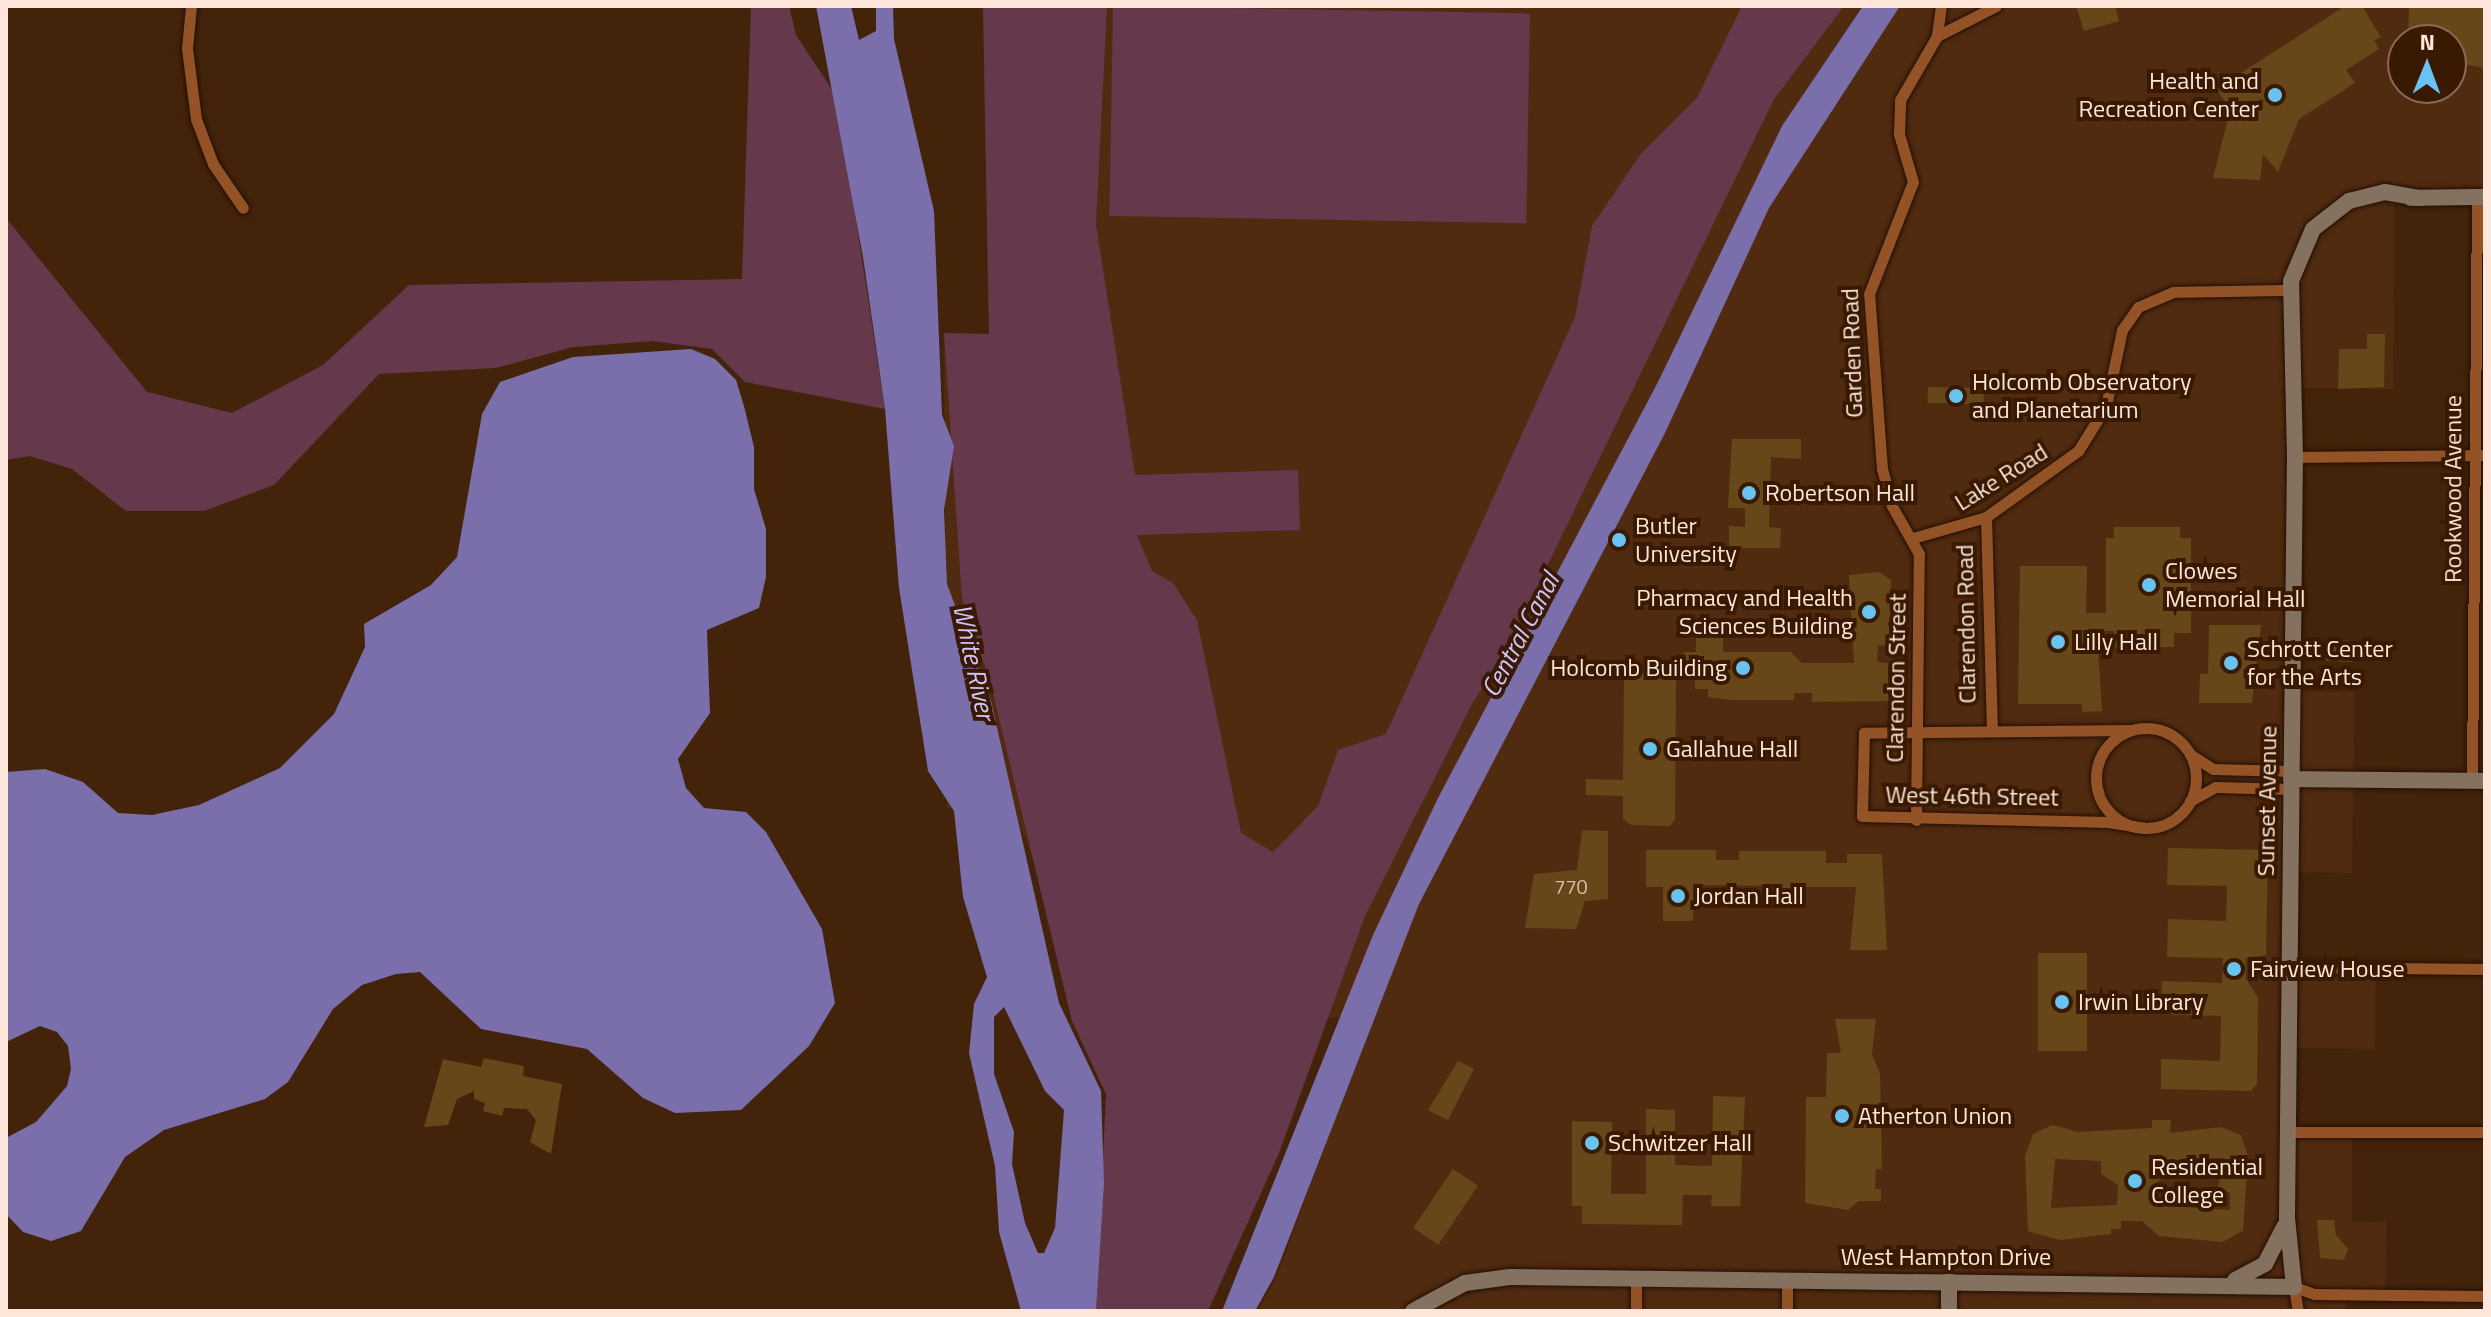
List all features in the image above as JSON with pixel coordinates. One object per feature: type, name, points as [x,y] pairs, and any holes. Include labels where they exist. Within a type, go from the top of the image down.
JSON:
[{"type":"street","points":[[191,6],[187,48],[196,119],[213,164],[243,208]]},
{"type":"street","name":"Garden Road","points":[[1913,538],[1894,510],[1882,469],[1869,288],[1913,182],[1899,134],[1902,92],[1937,36],[1941,6]]},
{"type":"street","points":[[1937,36],[1996,6]]},
{"type":"street","name":"Sunset Avenue","points":[[2298,1311],[2287,1218],[2295,457],[2293,290],[2319,236],[2338,216],[2372,197],[2481,197]]},
{"type":"street","name":"Rookwood Avenue","points":[[2479,781],[2481,197]]},
{"type":"street","name":"Lake Road","points":[[1913,538],[1986,517],[2063,465],[2093,430],[2113,386],[2122,330],[2138,307],[2191,290],[2293,290]]},
{"type":"street","points":[[2295,457],[2481,455]]},
{"type":"street","name":"Clarendon Road","points":[[1986,517],[1992,731]]},
{"type":"street","name":"Clarendon Street","points":[[1913,538],[1919,558],[1916,820]]},
{"type":"street","points":[[2129,730],[2104,749],[2095,779],[2115,818],[2144,828]]},
{"type":"street","name":"West 46th Street","points":[[2291,780],[2213,769],[2162,730],[1867,732],[1861,737],[1863,818],[2108,822],[2144,828],[2168,822],[2190,801],[2215,787],[2291,780],[2479,781]]},
{"type":"street","points":[[2188,751],[2196,772],[2190,801]]},
{"type":"street","points":[[2289,967],[2485,969]]},
{"type":"street","points":[[2287,1132],[2485,1132]]},
{"type":"street","points":[[2219,1284],[2265,1264],[2287,1218]]},
{"type":"street","name":"West Hampton Drive","points":[[1413,1311],[1480,1279],[2219,1284],[2294,1287],[2314,1294],[2485,1296]]},
{"type":"street","points":[[1636,1280],[1636,1311]]},
{"type":"street","points":[[1787,1280],[1787,1311]]},
{"type":"street","points":[[1949,1281],[1949,1311]]},
{"type":"shaded area","points":[[751,6],[789,6],[796,35],[837,97],[885,409],[745,382],[712,349],[653,341],[573,347],[496,368],[379,374],[274,485],[204,511],[126,511],[72,469],[30,456],[6,460],[6,218],[147,392],[232,413],[323,365],[409,285],[742,279]]},
{"type":"shaded area","name":"Butler University","points":[[983,6],[2485,6],[2485,194],[2394,194],[2393,389],[2294,388],[2293,691],[2354,692],[2352,873],[2290,872],[2289,967],[2376,970],[2375,1049],[2288,1048],[2287,1132],[2352,1132],[2352,1221],[2387,1222],[2385,1293],[2347,1294],[2346,1311],[1258,1311],[1276,1278],[1373,1017],[1072,1021],[1032,854],[1011,808],[947,808],[944,333],[989,334]]},
{"type":"shaded area","points":[[983,6],[1107,6],[1096,224],[1135,475],[1298,470],[1300,530],[1137,535],[1152,571],[1173,583],[1197,620],[1241,833],[1273,852],[1318,806],[1338,750],[1386,734],[1575,317],[1592,226],[1640,155],[1697,98],[1742,6],[1844,6],[1774,99],[1502,659],[1473,702],[1365,916],[1279,1153],[1208,1311],[1096,1311],[1106,1094],[1072,1021],[990,681],[962,599],[944,333],[989,334]]},
{"type":"shaded area","points":[[1113,6],[1530,13],[1526,223],[1109,216]]},
{"type":"water","name":"White River","points":[[816,6],[851,6],[859,40],[876,31],[876,6],[893,6],[894,39],[934,211],[942,415],[954,446],[944,510],[947,584],[991,701],[1059,1003],[1101,1091],[1104,1183],[1096,1311],[1021,1311],[999,1232],[995,1166],[969,1053],[974,1004],[987,977],[963,897],[954,811],[928,771],[899,588],[885,409],[863,257]],"holes":[[[1004,1007],[1045,1091],[1064,1110],[1055,1228],[1044,1253],[1038,1253],[1025,1223],[1012,1164],[1014,1132],[994,1074],[994,1017]]]},
{"type":"water","points":[[1863,6],[1900,6],[1769,208],[1665,433],[1419,904],[1274,1277],[1255,1311],[1222,1311],[1373,935],[1438,798],[1658,382],[1782,126]]},
{"type":"water","points":[[691,349],[715,359],[736,380],[754,447],[754,489],[766,529],[766,577],[759,608],[707,630],[710,713],[678,759],[686,788],[704,808],[746,812],[766,832],[822,929],[835,1003],[809,1046],[741,1110],[675,1113],[643,1098],[587,1049],[481,1029],[420,972],[396,974],[362,985],[333,1009],[288,1082],[265,1099],[164,1130],[125,1157],[81,1231],[51,1241],[23,1232],[6,1214],[6,1138],[36,1122],[67,1086],[71,1069],[68,1046],[57,1032],[40,1026],[6,1042],[6,772],[45,769],[83,782],[118,813],[152,815],[199,805],[280,768],[334,714],[365,647],[364,624],[431,585],[457,557],[482,414],[500,382],[573,357]]},
{"type":"building","points":[[2076,6],[2115,6],[2119,21],[2084,31]]},
{"type":"building","name":"Health and Recreation Center","points":[[2345,6],[2362,6],[2381,37],[2374,40],[2379,49],[2346,70],[2355,83],[2299,119],[2278,172],[2263,154],[2260,180],[2213,178],[2229,115],[2218,105],[2225,101],[2216,89]]},
{"type":"building","points":[[2409,6],[2485,6],[2485,68],[2467,65],[2467,24],[2408,24]]},
{"type":"building","points":[[2367,334],[2385,334],[2384,387],[2338,389],[2339,349],[2367,349]]},
{"type":"building","name":"Holcomb Observatory and Planetarium","points":[[1928,387],[1984,388],[1984,404],[1928,403]]},
{"type":"building","name":"Robertson Hall","points":[[1732,439],[1801,439],[1801,459],[1771,457],[1769,527],[1781,528],[1780,548],[1729,548],[1729,526],[1745,527],[1745,508],[1728,508]]},
{"type":"building","points":[[2114,527],[2180,527],[2180,538],[2191,538],[2191,633],[2174,633],[2174,647],[2114,647],[2114,631],[2097,631],[2102,711],[2082,712],[2082,704],[2018,704],[2020,566],[2087,566],[2086,613],[2106,613],[2106,538],[2114,538]]},
{"type":"building","points":[[1879,572],[1891,580],[1889,646],[1878,645],[1877,662],[1888,663],[1888,701],[1812,702],[1812,693],[1794,693],[1794,700],[1732,700],[1708,697],[1708,689],[1695,689],[1695,679],[1676,679],[1675,819],[1670,826],[1631,825],[1623,819],[1623,796],[1586,795],[1586,779],[1623,780],[1624,678],[1630,671],[1684,666],[1684,652],[1696,652],[1696,633],[1723,633],[1723,652],[1791,652],[1802,663],[1854,663],[1849,575]]},
{"type":"building","name":"Schrott Center for the Arts","points":[[2209,625],[2261,625],[2252,703],[2199,703],[2200,674],[2208,674]]},
{"type":"building","points":[[2327,640],[2353,641],[2352,662],[2326,661]]},
{"type":"building","points":[[1582,830],[1608,831],[1608,899],[1585,901],[1576,929],[1525,928],[1534,874],[1577,870]]},
{"type":"building","name":"Fairview House","points":[[2168,848],[2268,850],[2266,955],[2246,958],[2246,979],[2258,998],[2257,1084],[2251,1091],[2161,1089],[2161,1059],[2220,1061],[2221,1016],[2161,1014],[2162,981],[2222,983],[2223,958],[2167,957],[2168,919],[2226,921],[2227,886],[2167,885]]},
{"type":"building","name":"Jordan Hall","points":[[1646,850],[1716,850],[1716,860],[1739,860],[1739,851],[1826,851],[1826,863],[1847,863],[1847,854],[1882,854],[1887,950],[1850,950],[1856,887],[1797,887],[1797,906],[1768,906],[1768,886],[1694,885],[1693,921],[1663,921],[1663,887],[1646,887]]},
{"type":"building","name":"Irwin Library","points":[[2038,953],[2087,953],[2087,1051],[2038,1051]]},
{"type":"building","name":"Atherton Union","points":[[1835,1019],[1876,1019],[1872,1054],[1880,1074],[1882,1169],[1876,1169],[1875,1189],[1881,1189],[1881,1201],[1859,1201],[1848,1210],[1805,1203],[1806,1097],[1826,1097],[1827,1053],[1841,1053]]},
{"type":"building","points":[[484,1058],[524,1066],[523,1076],[562,1084],[551,1154],[530,1142],[536,1120],[527,1109],[504,1108],[502,1116],[483,1111],[485,1103],[474,1099],[474,1091],[457,1099],[448,1125],[424,1127],[443,1059],[481,1067]]},
{"type":"building","points":[[1458,1061],[1474,1069],[1448,1120],[1428,1110]]},
{"type":"building","name":"Schwitzer Hall","points":[[1713,1096],[1745,1097],[1740,1206],[1711,1206],[1712,1195],[1683,1195],[1682,1225],[1582,1224],[1582,1206],[1572,1206],[1572,1121],[1612,1122],[1611,1194],[1646,1194],[1646,1109],[1675,1110],[1675,1165],[1712,1166]]},
{"type":"building","name":"Residential College","points":[[2152,1120],[2171,1120],[2170,1133],[2221,1127],[2241,1135],[2248,1156],[2243,1231],[2222,1242],[2159,1236],[2142,1221],[2121,1221],[2121,1229],[2111,1229],[2111,1234],[2060,1240],[2028,1231],[2025,1156],[2033,1134],[2052,1125],[2078,1132],[2152,1128]],"holes":[[[2187,1158],[2224,1158],[2218,1187],[2230,1193],[2230,1210],[2153,1205],[2153,1185],[2168,1174],[2168,1162]],[[2055,1159],[2101,1161],[2101,1174],[2118,1185],[2117,1205],[2051,1208]]]},
{"type":"building","points":[[1453,1169],[1478,1186],[1438,1245],[1413,1228]]},
{"type":"building","points":[[2317,1220],[2334,1220],[2336,1235],[2348,1249],[2344,1260],[2320,1258]]},
{"type":"place","name":"Health and Recreation Center","points":[[2275,95]]},
{"type":"place","name":"Holcomb Observatory and Planetarium","points":[[1956,396]]},
{"type":"place","name":"Robertson Hall","points":[[1749,493]]},
{"type":"place","name":"Butler University","points":[[1619,540]]},
{"type":"place","name":"Clowes Memorial Hall","points":[[2149,585]]},
{"type":"place","name":"Pharmacy and Health Sciences Building","points":[[1869,612]]},
{"type":"place","name":"Lilly Hall","points":[[2058,642]]},
{"type":"place","name":"Schrott Center for the Arts","points":[[2231,663]]},
{"type":"place","name":"Holcomb Building","points":[[1743,668]]},
{"type":"place","name":"Gallahue Hall","points":[[1650,749]]},
{"type":"place","name":"Jordan Hall","points":[[1678,896]]},
{"type":"place","name":"Fairview House","points":[[2234,969]]},
{"type":"place","name":"Irwin Library","points":[[2062,1002]]},
{"type":"place","name":"Atherton Union","points":[[1842,1116]]},
{"type":"place","name":"Schwitzer Hall","points":[[1592,1143]]},
{"type":"place","name":"Residential College","points":[[2135,1181]]},
{"type":"water label","name":"Central Canal","points":[[1520,635]]}]
